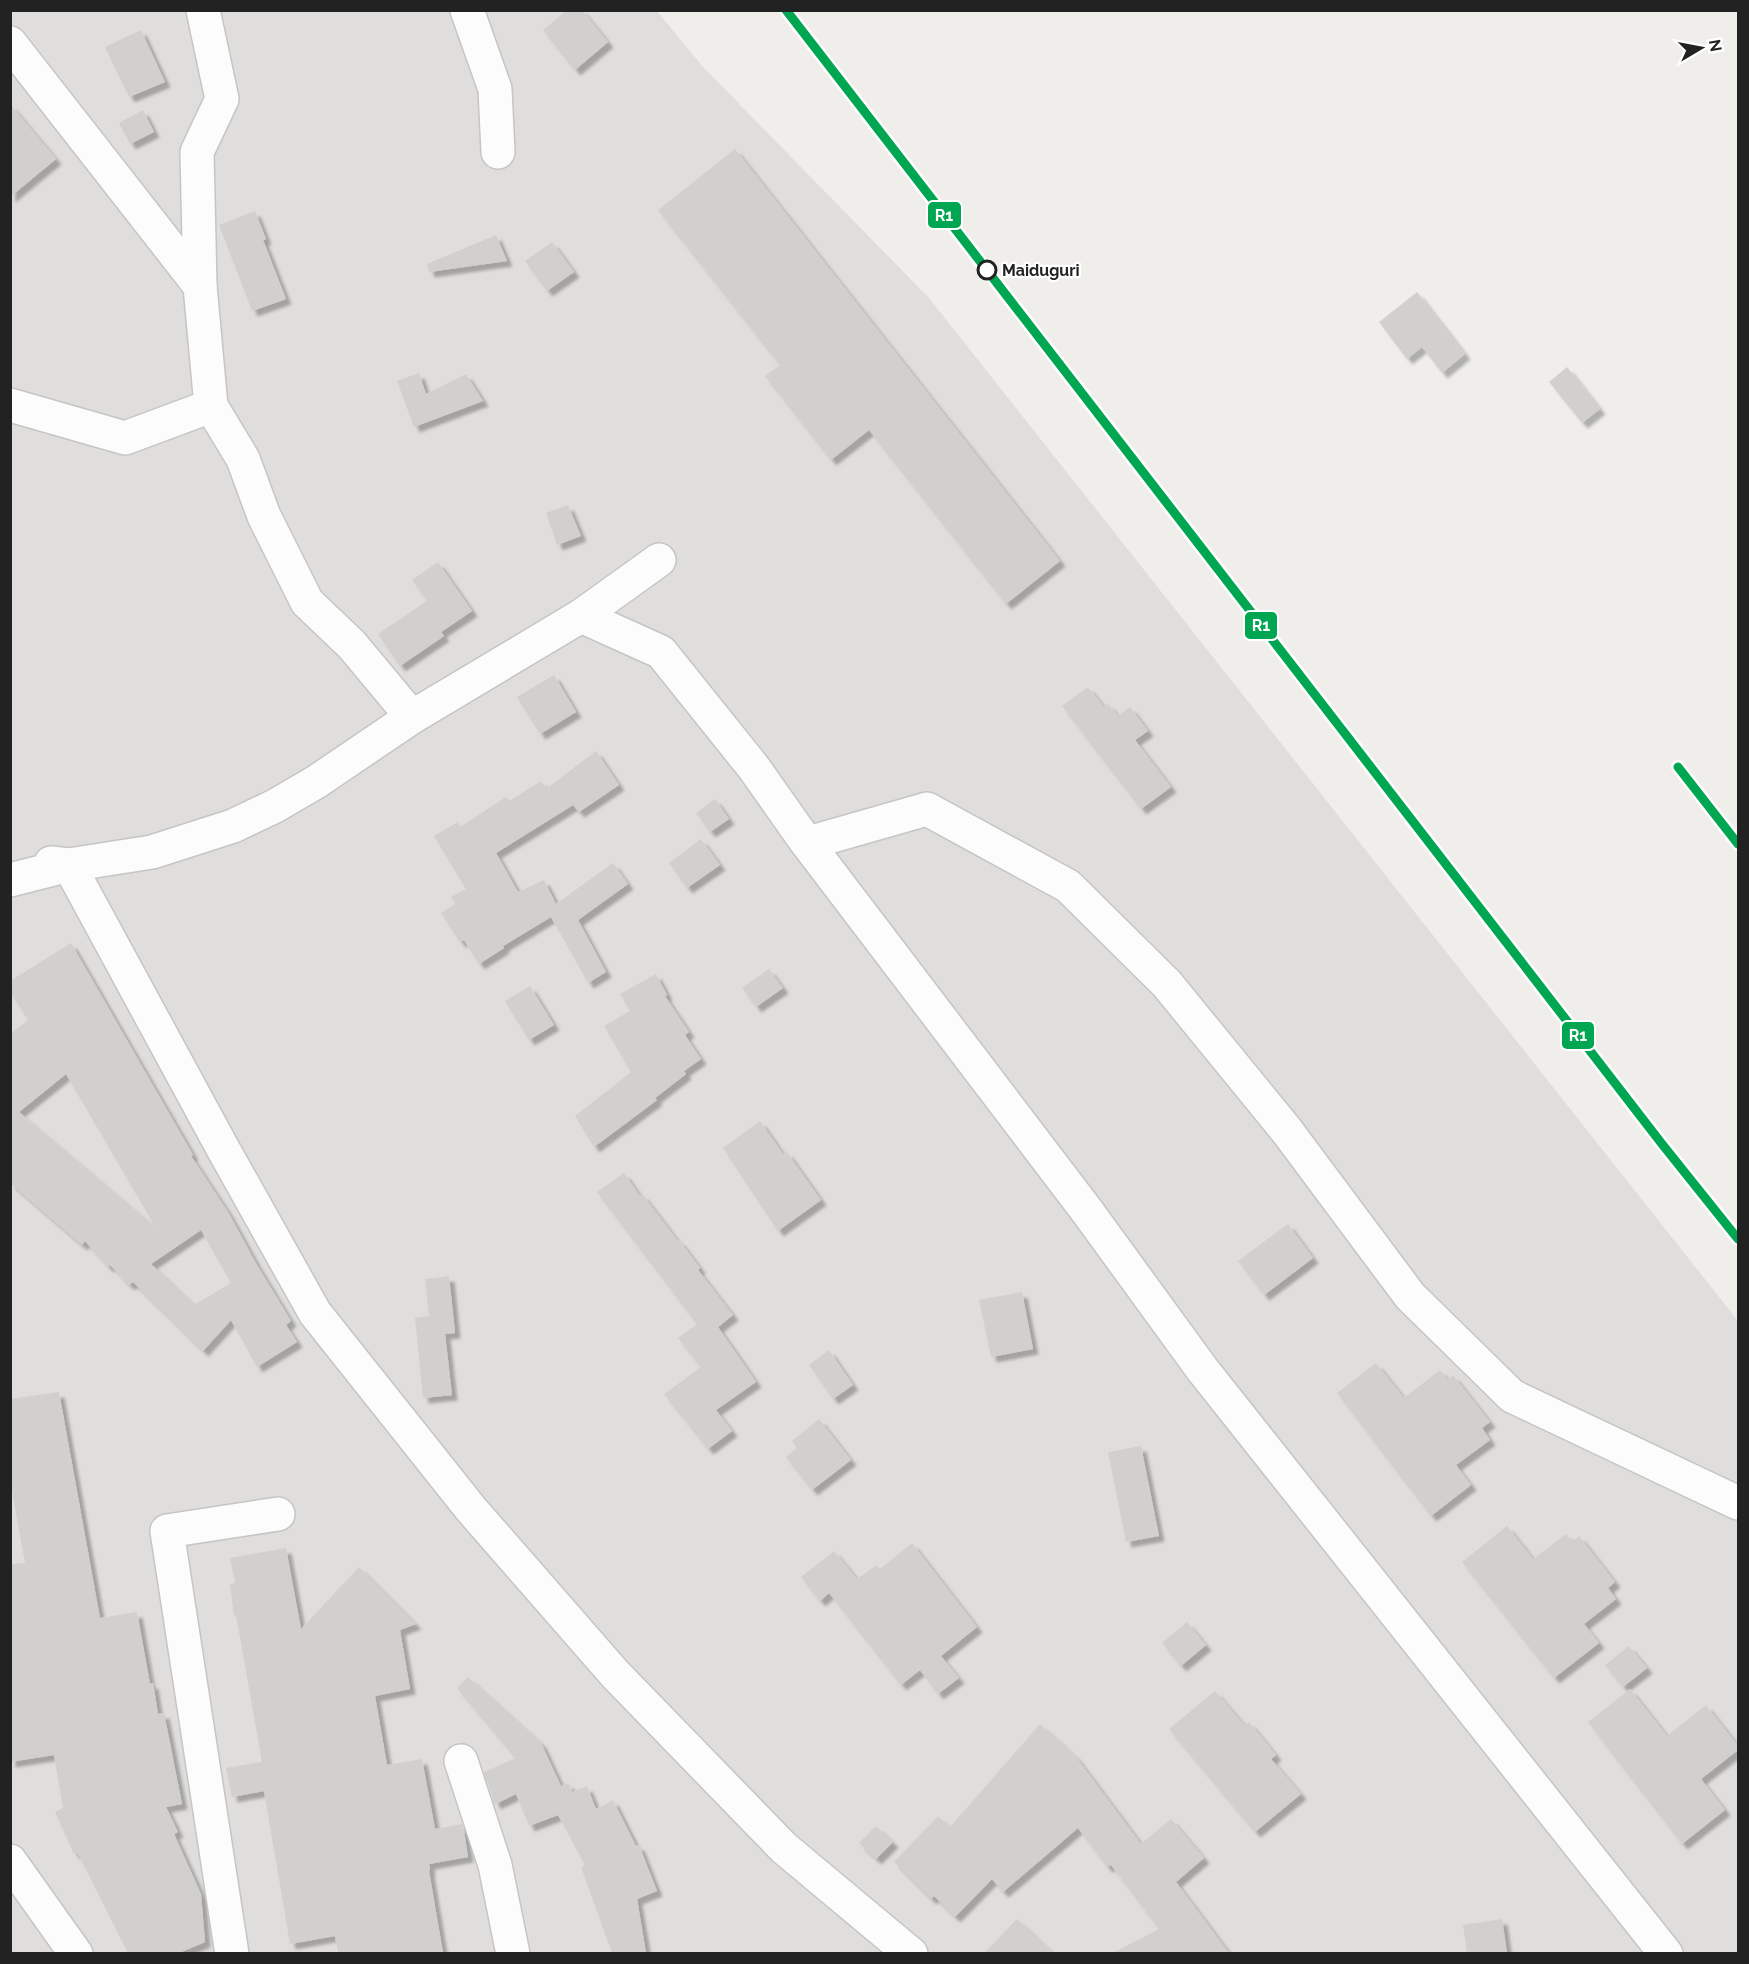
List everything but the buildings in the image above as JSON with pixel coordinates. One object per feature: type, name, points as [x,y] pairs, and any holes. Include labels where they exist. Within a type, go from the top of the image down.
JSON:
[{"type":"street","points":[[203,10],[222,99],[197,152],[200,286],[211,406],[243,459],[264,516],[307,602],[352,645],[412,717]]},
{"type":"street","points":[[467,10],[495,89],[498,152]]},
{"type":"street","points":[[10,43],[200,286]]},
{"type":"street","points":[[10,405],[125,438],[211,406]]},
{"type":"street","points":[[10,880],[69,865],[152,852],[233,826],[275,806],[316,782],[412,717],[581,616],[658,560]]},
{"type":"street","points":[[581,616],[661,652],[753,768],[1087,1211],[1202,1369],[1666,1953]]},
{"type":"street","points":[[808,843],[927,809],[1068,886],[1167,984],[1287,1131],[1410,1296],[1512,1396],[1738,1503]]},
{"type":"street","points":[[10,857],[69,865]]},
{"type":"street","points":[[69,865],[315,1313],[471,1509],[615,1674],[784,1848],[911,1953]]},
{"type":"street","points":[[232,1953],[167,1532],[278,1514]]},
{"type":"street","points":[[461,1761],[495,1865],[513,1953]]},
{"type":"street","points":[[10,1861],[76,1953]]},
{"type":"shaded area","points":[[11,11],[657,11],[703,67],[929,298],[1738,1321],[1738,1953],[11,1954]]},
{"type":"shaded area","points":[[656,217],[771,367],[756,381],[833,478],[856,458],[973,612],[783,701],[518,333]]},
{"type":"transit line","name":"R1","points":[[786,10],[1662,1144],[1738,1239]]},
{"type":"transit line","name":"R1","points":[[1678,767],[1738,844]]},
{"type":"place","name":"Maiduguri","points":[[987,270]]}]
